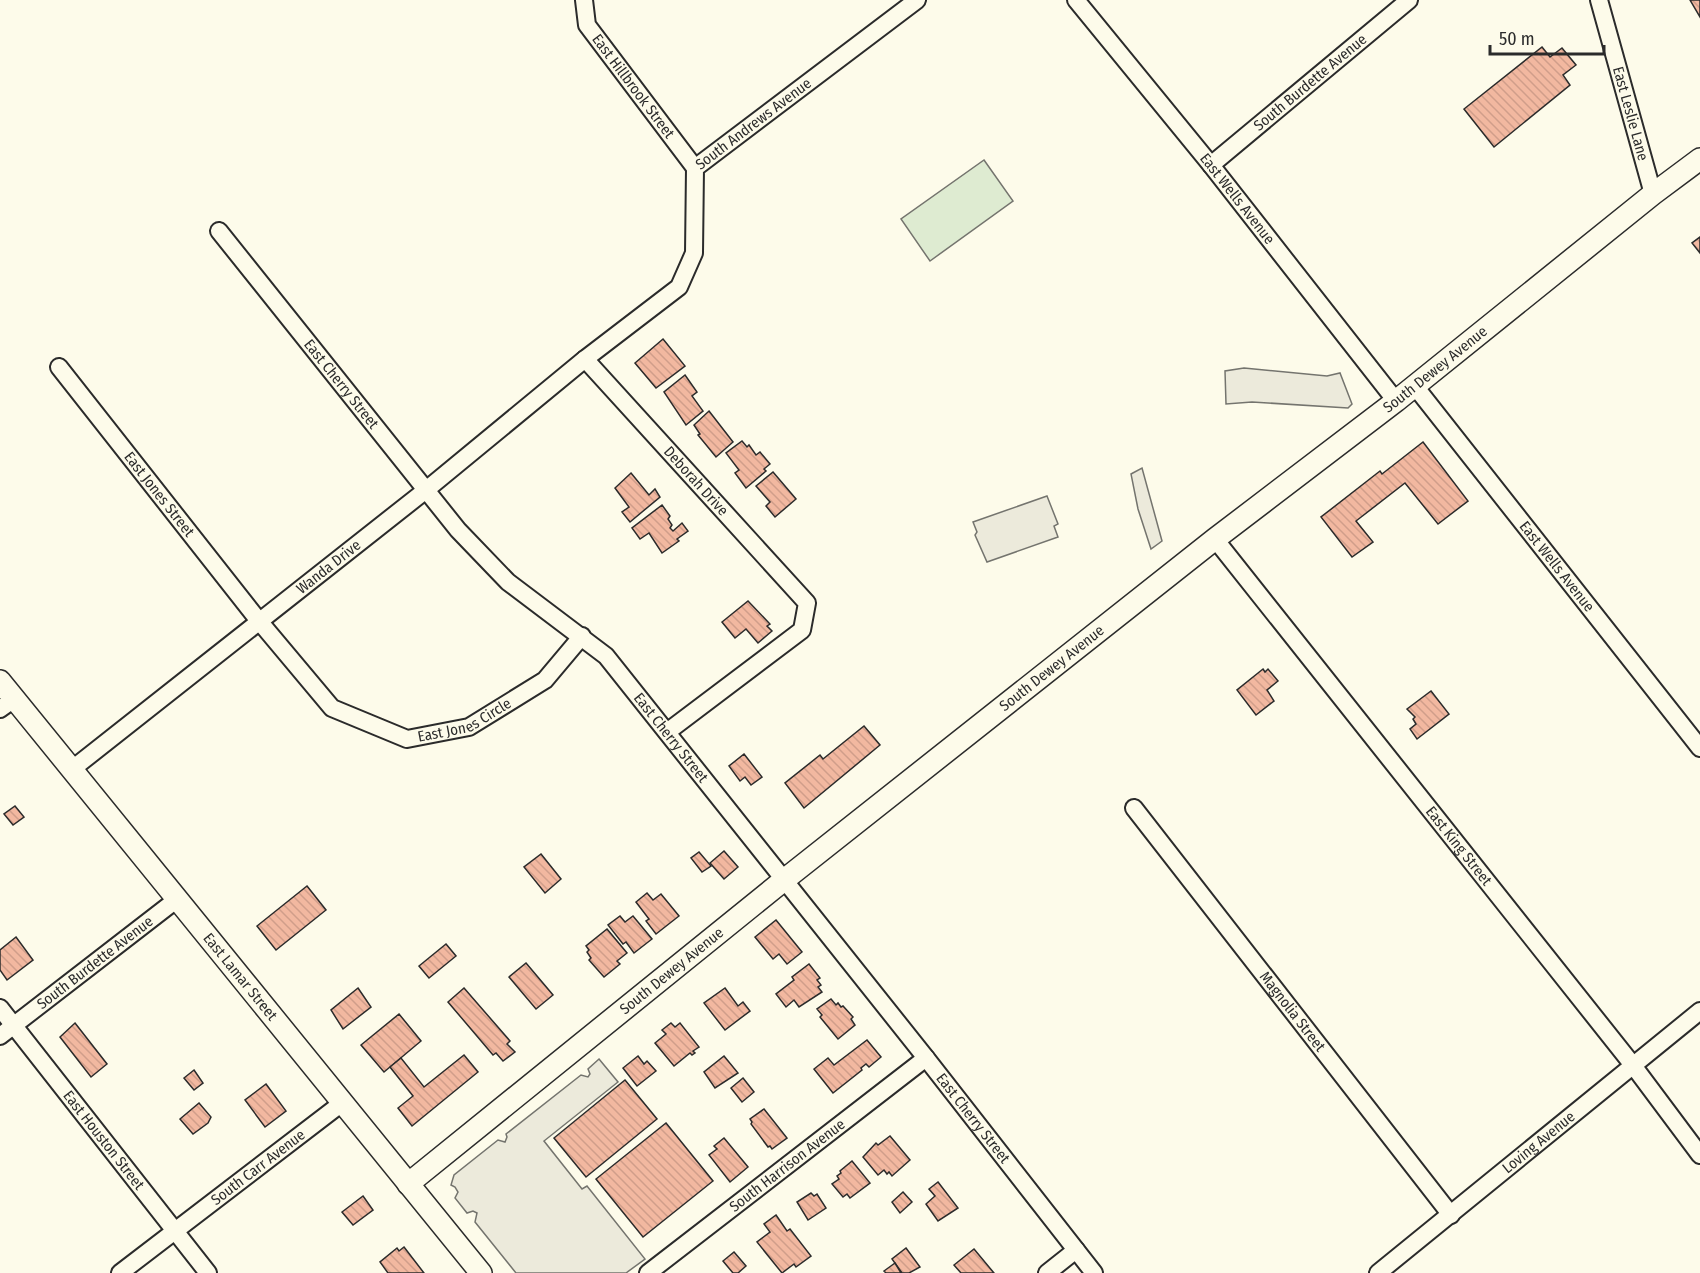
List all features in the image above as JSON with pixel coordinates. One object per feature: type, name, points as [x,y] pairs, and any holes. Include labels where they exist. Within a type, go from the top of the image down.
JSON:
[{"type":"main road","name":"South Dewey Avenue","points":[[408,1184],[784,880],[1215,539],[1396,401],[1653,194],[1700,159]]},
{"type":"main road","name":"East Lamar Street","points":[[0,681],[7,704],[71,770],[481,1273]]},
{"type":"street","name":"East Hillbrook Street","points":[[584,0],[587,25],[695,168]]},
{"type":"street","name":"South Andrews Avenue","points":[[585,359],[679,287],[694,253],[695,168],[917,0]]},
{"type":"street","name":"East Wells Avenue","points":[[1076,0],[1211,165],[1396,401]]},
{"type":"street","name":"South Burdette Avenue","points":[[1211,165],[1409,0]]},
{"type":"street","name":"East Leslie Lane","points":[[1599,0],[1653,194]]},
{"type":"street","name":"East Cherry Street","points":[[219,231],[458,530],[508,582],[606,656],[1094,1273]]},
{"type":"street","name":"Wanda Drive","points":[[71,770],[426,490],[585,359]]},
{"type":"street","name":"Deborah Drive","points":[[585,359],[807,603],[802,630],[667,732]]},
{"type":"street","name":"East Jones Street","points":[[59,367],[259,621]]},
{"type":"street","name":"East Wells Avenue","points":[[1414,386],[1700,748]]},
{"type":"street","name":"East King Street","points":[[1215,539],[1632,1064],[1700,1155]]},
{"type":"street","name":"East Jones Circle","points":[[259,621],[332,708],[407,739],[469,727],[545,680],[582,636]]},
{"type":"street","name":"Magnolia Street","points":[[1134,808],[1451,1215]]},
{"type":"street","name":"South Burdette Avenue","points":[[0,1036],[176,900]]},
{"type":"street","name":"East Houston Street","points":[[0,1008],[208,1273]]},
{"type":"street","name":"Loving Avenue","points":[[1378,1273],[1632,1064],[1700,1011]]},
{"type":"street","name":"South Harrison Avenue","points":[[648,1273],[926,1058]]},
{"type":"street","name":"South Carr Avenue","points":[[120,1273],[342,1102]]},
{"type":"street","points":[[1047,1273],[1076,1250]]},
{"type":"green space","points":[[984,160],[1013,201],[930,261],[901,219]]},
{"type":"shaded area","points":[[1244,368],[1327,376],[1340,373],[1352,404],[1348,408],[1252,402],[1226,404],[1225,371]]},
{"type":"shaded area","points":[[1142,468],[1162,541],[1151,549],[1138,509],[1131,474]]},
{"type":"shaded area","points":[[1047,496],[1058,524],[1054,526],[1058,537],[987,562],[975,535],[977,532],[973,522]]},
{"type":"shaded area","points":[[599,1059],[618,1082],[544,1141],[582,1189],[587,1186],[645,1259],[626,1273],[516,1273],[475,1222],[477,1213],[473,1211],[467,1213],[455,1198],[458,1192],[451,1185],[454,1175],[498,1140],[505,1142],[506,1134],[581,1075],[588,1077],[590,1074],[588,1069]]},
{"type":"building","points":[[1690,0],[1700,0],[1700,17]]},
{"type":"building","points":[[1542,47],[1550,57],[1562,48],[1576,65],[1563,75],[1570,85],[1494,147],[1464,109]]},
{"type":"building","points":[[1700,237],[1700,253],[1692,243]]},
{"type":"building","points":[[663,339],[685,366],[656,388],[635,363]]},
{"type":"building","points":[[685,375],[697,392],[692,396],[703,411],[686,425],[664,392]]},
{"type":"building","points":[[709,411],[733,442],[716,457],[698,435],[700,434],[694,425]]},
{"type":"building","points":[[742,441],[747,447],[749,445],[756,455],[760,452],[770,464],[764,469],[766,471],[746,488],[735,473],[739,470],[726,453]]},
{"type":"building","points":[[1423,442],[1468,501],[1438,524],[1405,483],[1356,521],[1373,542],[1352,557],[1321,517],[1380,471],[1382,474]]},
{"type":"building","points":[[773,472],[796,499],[775,517],[766,506],[770,502],[756,486]]},
{"type":"building","points":[[631,473],[649,495],[655,489],[660,497],[630,522],[622,512],[629,507],[615,488]]},
{"type":"building","points":[[662,505],[670,516],[668,519],[673,531],[682,523],[688,531],[677,539],[679,541],[662,553],[649,533],[640,539],[632,528]]},
{"type":"building","points":[[748,601],[770,624],[767,626],[772,631],[758,643],[746,629],[735,638],[722,622]]},
{"type":"building","points":[[1263,669],[1265,672],[1268,669],[1278,681],[1267,690],[1274,701],[1256,715],[1237,690]]},
{"type":"building","points":[[1431,691],[1449,714],[1417,739],[1410,729],[1416,724],[1413,719],[1415,717],[1407,709]]},
{"type":"building","points":[[864,726],[880,745],[804,808],[785,783],[820,755],[823,759]]},
{"type":"building","points":[[744,754],[762,777],[751,785],[745,777],[740,781],[729,766]]},
{"type":"building","points":[[15,806],[24,817],[13,825],[4,814]]},
{"type":"building","points":[[724,851],[738,867],[724,879],[710,863]]},
{"type":"building","points":[[699,852],[711,866],[702,872],[691,858]]},
{"type":"building","points":[[541,854],[561,879],[545,893],[524,867]]},
{"type":"building","points":[[307,886],[326,910],[276,950],[257,926]]},
{"type":"building","points":[[647,893],[653,900],[661,894],[679,916],[656,934],[646,921],[649,919],[636,902]]},
{"type":"building","points":[[620,916],[625,922],[633,916],[652,939],[634,953],[626,942],[623,944],[608,925]]},
{"type":"building","points":[[776,920],[802,952],[787,964],[779,954],[773,959],[755,937]]},
{"type":"building","points":[[607,929],[627,953],[617,961],[620,964],[604,977],[589,960],[591,958],[586,946]]},
{"type":"building","points":[[16,937],[33,960],[7,980],[0,970],[0,950]]},
{"type":"building","points":[[446,944],[456,956],[429,978],[419,966]]},
{"type":"building","points":[[526,963],[553,995],[536,1009],[509,977]]},
{"type":"building","points":[[809,964],[820,978],[817,980],[821,985],[818,987],[822,992],[799,1007],[794,1000],[786,1007],[776,994],[794,980],[792,977]]},
{"type":"building","points":[[358,988],[371,1007],[343,1029],[331,1010]]},
{"type":"building","points":[[464,988],[510,1041],[507,1044],[515,1052],[503,1061],[496,1053],[493,1055],[448,1002]]},
{"type":"building","points":[[725,988],[738,1006],[743,1002],[750,1011],[725,1030],[704,1003]]},
{"type":"building","points":[[831,999],[836,1005],[838,1003],[841,1007],[843,1006],[853,1017],[851,1019],[855,1025],[838,1039],[820,1017],[822,1015],[817,1009]]},
{"type":"building","points":[[399,1014],[421,1041],[384,1072],[361,1045]]},
{"type":"building","points":[[75,1023],[107,1064],[91,1077],[60,1037]]},
{"type":"building","points":[[671,1023],[675,1027],[680,1023],[699,1047],[693,1051],[695,1053],[692,1055],[690,1053],[674,1066],[655,1043],[666,1034],[662,1030]]},
{"type":"building","points":[[867,1040],[881,1057],[869,1067],[866,1064],[861,1068],[862,1070],[833,1093],[814,1069],[828,1058],[834,1065]]},
{"type":"building","points":[[464,1055],[478,1072],[412,1126],[398,1108],[413,1096],[390,1067],[401,1058],[424,1087]]},
{"type":"building","points":[[638,1056],[644,1064],[647,1061],[656,1071],[637,1086],[623,1068]]},
{"type":"building","points":[[724,1056],[738,1073],[715,1088],[704,1072]]},
{"type":"building","points":[[194,1070],[203,1083],[194,1090],[184,1078]]},
{"type":"building","points":[[743,1078],[754,1092],[742,1102],[731,1088]]},
{"type":"building","points":[[625,1080],[657,1119],[586,1177],[554,1138]]},
{"type":"building","points":[[266,1084],[286,1111],[265,1127],[245,1100]]},
{"type":"building","points":[[199,1103],[211,1117],[208,1123],[193,1134],[180,1119]]},
{"type":"building","points":[[764,1109],[787,1138],[772,1149],[751,1124],[750,1119]]},
{"type":"building","points":[[666,1123],[713,1181],[643,1237],[596,1179]]},
{"type":"building","points":[[890,1136],[910,1160],[892,1176],[884,1170],[878,1175],[863,1157],[876,1143],[878,1145]]},
{"type":"building","points":[[724,1138],[748,1167],[730,1182],[709,1155],[717,1149],[714,1146]]},
{"type":"building","points":[[852,1161],[870,1183],[850,1198],[847,1194],[843,1197],[832,1184],[839,1179],[837,1176],[841,1173],[840,1171]]},
{"type":"building","points":[[938,1182],[958,1208],[938,1221],[926,1204],[935,1196],[929,1189]]},
{"type":"building","points":[[903,1192],[912,1202],[900,1213],[892,1202]]},
{"type":"building","points":[[811,1193],[814,1196],[817,1194],[826,1208],[808,1220],[797,1202]]},
{"type":"building","points":[[363,1196],[373,1210],[353,1225],[342,1212]]},
{"type":"building","points":[[776,1215],[787,1231],[790,1229],[811,1256],[796,1267],[794,1264],[782,1273],[757,1242],[770,1232],[764,1224]]},
{"type":"building","points":[[404,1247],[424,1273],[388,1273],[380,1262],[397,1248],[399,1251]]},
{"type":"building","points":[[906,1248],[920,1267],[909,1273],[902,1273],[892,1259]]},
{"type":"building","points":[[974,1249],[994,1273],[961,1273],[954,1265]]},
{"type":"building","points":[[734,1252],[746,1266],[738,1273],[733,1273],[723,1261]]},
{"type":"building","points":[[895,1263],[901,1273],[884,1271]]}]
